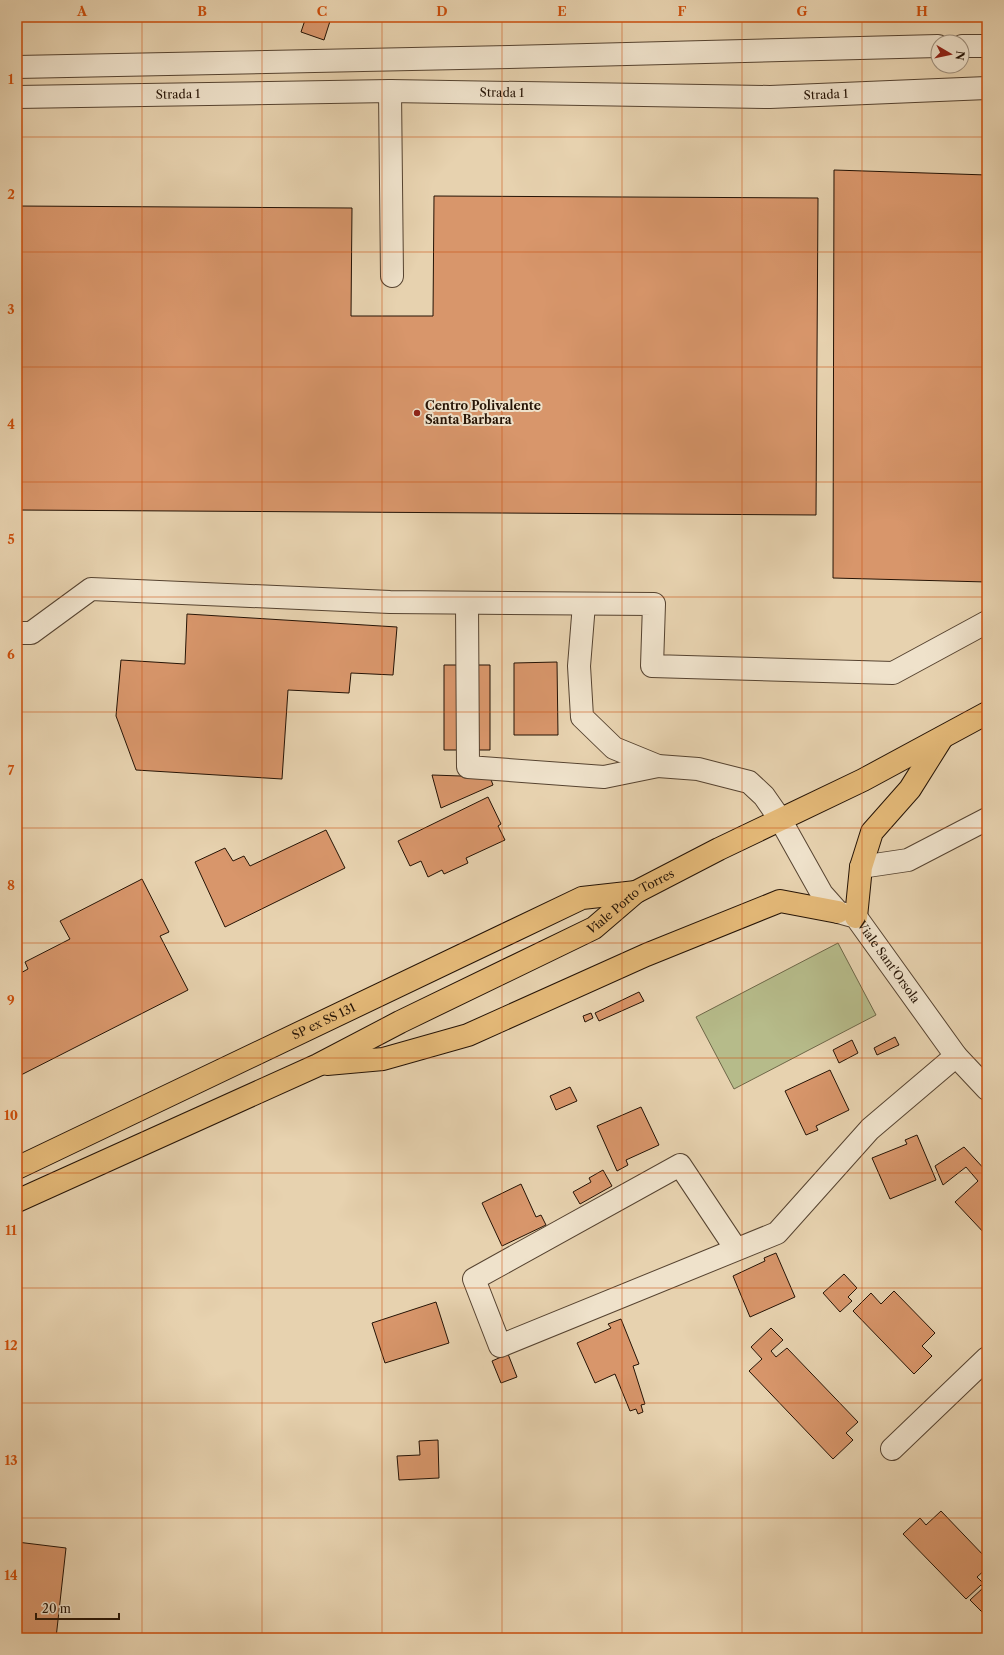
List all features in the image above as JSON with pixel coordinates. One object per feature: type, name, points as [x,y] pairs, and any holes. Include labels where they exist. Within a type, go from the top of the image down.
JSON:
[{"type":"main road","points":[[17,1200],[318,1065],[383,1059],[468,1035],[646,956],[780,901],[847,914],[872,832],[910,789],[942,738],[987,713]]},
{"type":"main road","name":"Viale Porto Torres","points":[[318,1065],[400,1022],[594,928],[636,892],[780,819],[863,780],[942,738]]},
{"type":"main road","name":"SP ex SS 131","points":[[17,1168],[582,898],[636,892]]},
{"type":"street","points":[[17,67],[510,58],[930,46]]},
{"type":"street","points":[[970,46],[987,46]]},
{"type":"street","name":"Strada 1","points":[[17,97],[390,91],[770,97],[987,88]]},
{"type":"street","points":[[390,91],[392,276]]},
{"type":"street","points":[[17,633],[31,633],[91,588],[390,602],[654,604],[652,666],[893,674],[987,622]]},
{"type":"street","points":[[467,603],[468,767],[604,777],[658,766]]},
{"type":"street","points":[[584,604],[579,666],[582,717],[614,748],[658,766]]},
{"type":"street","name":"Viale Sant'Orsola","points":[[658,766],[698,769],[749,782],[764,796],[780,819],[822,894],[847,914],[956,1056],[987,1089]]},
{"type":"street","points":[[861,867],[908,860],[987,819]]},
{"type":"street","points":[[736,1249],[680,1165],[474,1279],[500,1346],[777,1233],[870,1129],[956,1056]]},
{"type":"street","points":[[892,1449],[987,1358]]},
{"type":"green space","points":[[838,943],[876,1015],[734,1089],[696,1017]]},
{"type":"building","points":[[306,17],[331,18],[324,40],[301,32]]},
{"type":"building","points":[[834,170],[987,175],[987,582],[833,578]]},
{"type":"building","name":"Centro Polivalente Santa Barbara","points":[[434,196],[818,198],[816,515],[17,510],[17,206],[352,208],[351,316],[433,316]]},
{"type":"building","points":[[187,614],[397,627],[393,675],[351,673],[349,693],[288,690],[282,779],[136,770],[116,716],[121,660],[185,664]]},
{"type":"building","points":[[557,662],[558,735],[514,735],[514,663]]},
{"type":"building","points":[[444,665],[490,665],[490,750],[444,750]]},
{"type":"building","points":[[432,775],[490,777],[493,785],[441,808]]},
{"type":"building","points":[[488,797],[501,824],[498,826],[505,840],[466,858],[468,863],[444,874],[442,870],[428,877],[421,861],[410,866],[398,841]]},
{"type":"building","points":[[326,830],[345,868],[225,927],[195,862],[225,848],[233,861],[244,856],[250,866]]},
{"type":"building","points":[[142,879],[169,932],[160,936],[188,990],[17,1077],[17,975],[28,969],[25,962],[70,939],[60,921]]},
{"type":"building","points":[[639,992],[644,1001],[599,1021],[595,1013]]},
{"type":"building","points":[[591,1013],[593,1018],[585,1022],[583,1016]]},
{"type":"building","points":[[895,1037],[899,1045],[877,1055],[874,1048]]},
{"type":"building","points":[[852,1040],[858,1053],[839,1063],[833,1050]]},
{"type":"building","points":[[830,1070],[849,1110],[816,1126],[818,1130],[806,1135],[785,1091]]},
{"type":"building","points":[[570,1087],[577,1101],[556,1110],[550,1096]]},
{"type":"building","points":[[641,1107],[659,1145],[626,1160],[628,1165],[617,1171],[597,1126]]},
{"type":"building","points":[[917,1135],[936,1180],[890,1199],[872,1158],[907,1144],[905,1140]]},
{"type":"building","points":[[964,1147],[987,1172],[987,1236],[955,1202],[978,1181],[966,1167],[943,1185],[935,1166]]},
{"type":"building","points":[[603,1170],[612,1186],[580,1204],[573,1192],[591,1182],[589,1178]]},
{"type":"building","points":[[521,1184],[536,1217],[541,1215],[546,1225],[502,1246],[482,1203]]},
{"type":"building","points":[[776,1253],[795,1297],[750,1317],[733,1276],[765,1261],[764,1258]]},
{"type":"building","points":[[844,1274],[857,1288],[848,1297],[852,1301],[840,1312],[823,1293]]},
{"type":"building","points":[[894,1291],[935,1333],[922,1346],[932,1356],[914,1374],[853,1311],[871,1293],[881,1304]]},
{"type":"building","points":[[436,1302],[449,1343],[385,1363],[372,1323]]},
{"type":"building","points":[[621,1319],[639,1364],[633,1366],[645,1404],[641,1405],[643,1412],[638,1414],[636,1409],[630,1411],[615,1374],[595,1383],[577,1343],[611,1328],[608,1324]]},
{"type":"building","points":[[771,1328],[783,1340],[771,1351],[776,1357],[787,1348],[858,1422],[846,1433],[853,1440],[833,1459],[749,1371],[762,1359],[751,1347]]},
{"type":"building","points":[[508,1354],[517,1377],[501,1383],[492,1361]]},
{"type":"building","points":[[438,1440],[439,1478],[399,1480],[397,1456],[420,1455],[419,1441]]},
{"type":"building","points":[[941,1511],[987,1559],[987,1568],[977,1577],[983,1583],[987,1580],[987,1612],[985,1615],[970,1600],[984,1587],[981,1585],[966,1599],[903,1534],[920,1518],[926,1525]]},
{"type":"building","points":[[17,1542],[66,1548],[56,1638],[17,1638]]},
{"type":"place","name":"Centro Polivalente Santa Barbara","points":[[417,413]]}]
